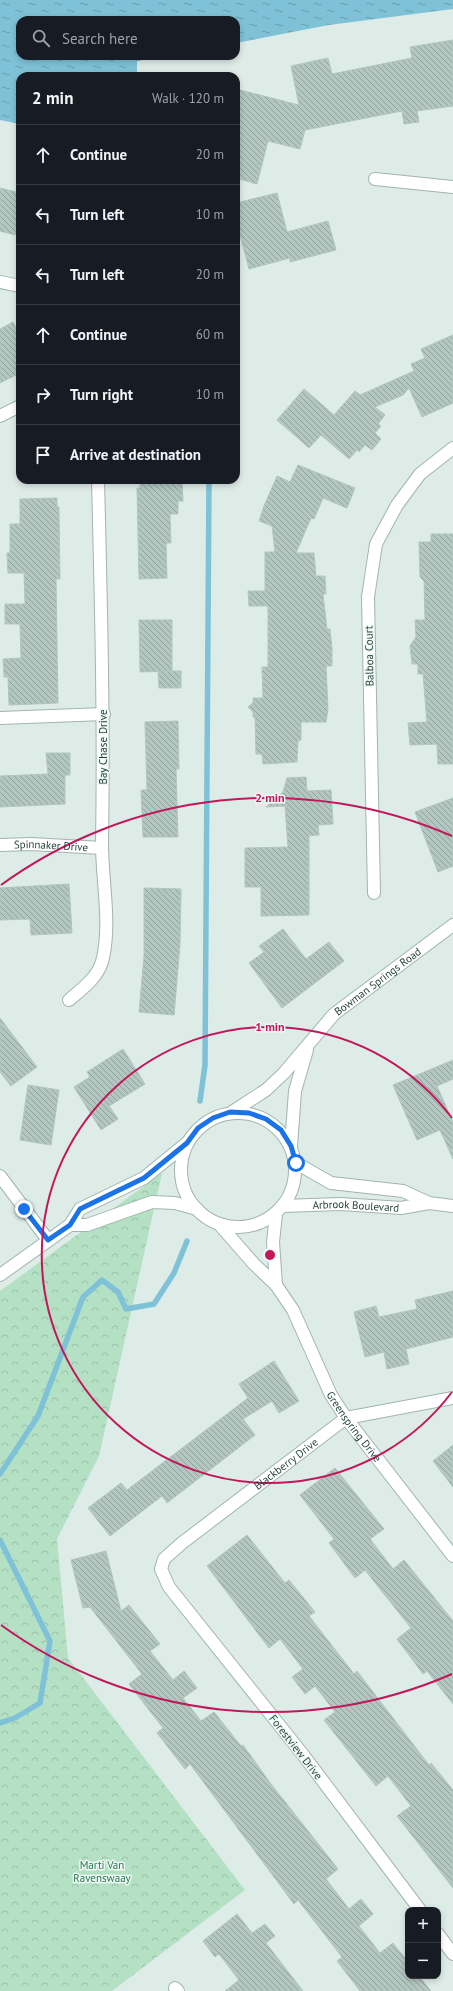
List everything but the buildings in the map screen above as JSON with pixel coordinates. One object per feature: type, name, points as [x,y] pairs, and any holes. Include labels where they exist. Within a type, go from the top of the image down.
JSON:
[{"type":"street","points":[[375,179],[453,186]]},
{"type":"street","points":[[0,282],[16,285]]},
{"type":"street","points":[[0,416],[16,408]]},
{"type":"street","name":"Balboa Court","points":[[374,893],[368,597],[376,544],[397,505],[420,474],[453,448]]},
{"type":"street","name":"Bay Chase Drive","points":[[69,1000],[89,983],[98,972],[103,959],[106,931],[102,848],[104,714],[98,484]]},
{"type":"street","points":[[0,718],[104,714]]},
{"type":"street","name":"Spinnaker Drive","points":[[0,845],[31,844],[102,848]]},
{"type":"street","name":"Bowman Springs Road","points":[[230,1112],[266,1090],[284,1073],[334,1014],[453,926]]},
{"type":"street","name":"Bowman Springs Road","points":[[291,1146],[295,1091],[308,1045]]},
{"type":"street","points":[[0,1275],[70,1225],[80,1209],[144,1178],[187,1143],[198,1128],[213,1118],[230,1112],[249,1113],[266,1119],[281,1130],[291,1146],[296,1163],[295,1182],[288,1199],[279,1210],[259,1224],[239,1228],[219,1224],[202,1214],[189,1199],[182,1181],[181,1160],[187,1143]]},
{"type":"street","name":"Arbrook Boulevard","points":[[296,1163],[331,1183],[404,1191],[428,1203]]},
{"type":"street","points":[[0,1176],[48,1240]]},
{"type":"street","points":[[70,1225],[87,1225],[152,1202],[175,1203],[197,1209]]},
{"type":"street","name":"Arbrook Boulevard","points":[[279,1210],[341,1204],[401,1208],[428,1203],[453,1206]]},
{"type":"street","name":"Greenspring Drive","points":[[276,1284],[273,1242],[279,1210]]},
{"type":"street","name":"Greenspring Drive","points":[[219,1224],[254,1264],[276,1284],[293,1310],[331,1395],[346,1418],[453,1556]]},
{"type":"street","name":"Blackberry Drive","points":[[169,1587],[161,1569],[164,1559],[182,1543],[346,1418],[453,1398]]},
{"type":"street","name":"Forestview Drive","points":[[169,1587],[299,1750],[418,1907]]},
{"type":"street","points":[[441,1938],[453,1954]]},
{"type":"green space","name":"Marti Van Ravenswaay","points":[[162,1173],[99,1456],[57,1539],[68,1658],[245,1890],[112,1991],[0,1991],[0,1291]]},
{"type":"water","points":[[0,0],[453,0],[453,9],[329,25],[240,42],[240,16],[16,16],[16,60],[143,60],[137,61],[137,72],[16,72],[16,123],[0,120]]},
{"type":"waterway","points":[[200,1101],[205,1065],[209,484]]},
{"type":"waterway","points":[[0,1474],[38,1416],[83,1297],[102,1280],[118,1292],[126,1309],[154,1304],[174,1273],[187,1241]]},
{"type":"waterway","points":[[0,1540],[50,1641],[40,1703],[15,1718],[0,1723]]},
{"type":"route","points":[[24,1209],[48,1240],[70,1225],[80,1209],[144,1178],[187,1143],[198,1128],[213,1118],[230,1112],[249,1113],[266,1119],[281,1130],[291,1146],[296,1163]]}]
